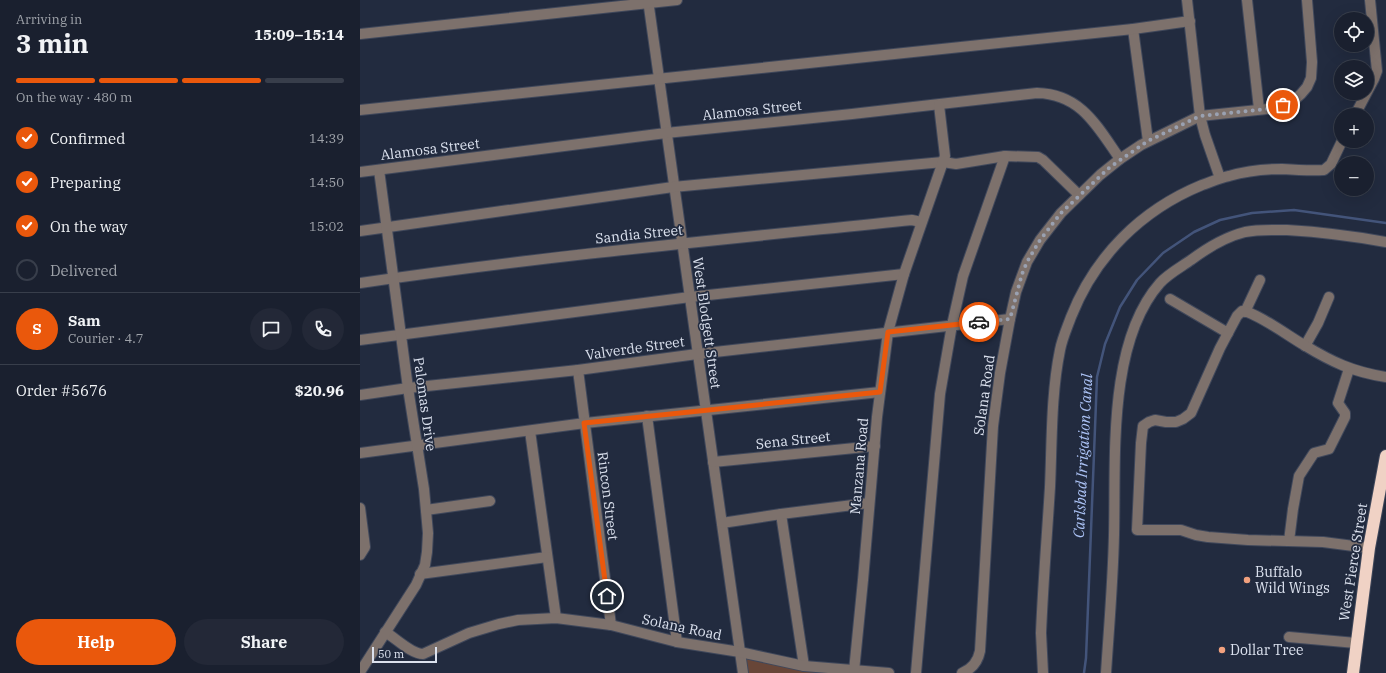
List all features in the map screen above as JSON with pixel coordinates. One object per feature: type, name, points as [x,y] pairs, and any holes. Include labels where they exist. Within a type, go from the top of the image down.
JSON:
[{"type":"highway","name":"West Pierce Street","points":[[1353,673],[1369,548],[1386,456]]},
{"type":"street","points":[[360,34],[677,0]]},
{"type":"street","points":[[1187,0],[1200,116],[1204,135],[1220,178]]},
{"type":"street","points":[[1247,0],[1259,109]]},
{"type":"street","name":"Solana Road","points":[[962,673],[971,668],[978,660],[980,651],[993,426],[1000,373],[1010,319],[1016,292],[1027,262],[1049,227],[1079,195],[1120,159],[1148,141],[1200,116],[1276,108],[1291,103],[1301,94],[1311,78],[1312,62],[1307,0]]},
{"type":"street","points":[[1359,108],[1374,80],[1376,71],[1370,0]]},
{"type":"street","name":"West Blodgett Street","points":[[648,2],[743,673]]},
{"type":"street","points":[[360,110],[1134,29],[1190,21]]},
{"type":"street","points":[[1134,29],[1148,141]]},
{"type":"street","name":"Alamosa Street","points":[[360,172],[666,133],[1037,93],[1050,93],[1058,95],[1074,103],[1088,116],[1120,159]]},
{"type":"street","name":"Manzana Road","points":[[854,671],[880,392],[888,332],[904,274],[945,156],[939,104]]},
{"type":"street","points":[[1043,673],[1041,649],[1042,611],[1054,392],[1059,355],[1067,327],[1080,295],[1095,270],[1110,250],[1125,234],[1168,201],[1185,192],[1220,178],[1242,173],[1264,170],[1324,170],[1331,164],[1339,148]]},
{"type":"street","points":[[916,673],[940,394],[952,325],[965,269],[1005,156]]},
{"type":"street","points":[[360,230],[674,187],[943,162],[956,164],[1005,156],[1040,158],[1079,195]]},
{"type":"street","name":"Palomas Drive","points":[[379,170],[428,533],[425,564],[416,585],[385,632]]},
{"type":"street","name":"Sandia Street","points":[[360,283],[544,258],[912,220],[921,222]]},
{"type":"street","points":[[1106,673],[1114,537],[1117,404],[1124,357],[1140,311],[1161,282],[1185,264],[1219,242],[1246,232],[1269,230],[1330,233],[1386,242]]},
{"type":"street","points":[[360,340],[690,297],[904,274]]},
{"type":"street","points":[[1245,312],[1260,280]]},
{"type":"street","points":[[1305,346],[1318,323],[1329,297]]},
{"type":"street","points":[[1170,299],[1228,333]]},
{"type":"street","points":[[1369,548],[1322,542],[1248,540],[1208,537],[1181,530],[1137,530],[1141,443],[1143,426],[1149,422],[1155,420],[1176,422],[1191,413],[1228,333],[1240,313],[1245,312],[1260,318],[1305,346],[1350,369],[1386,377]]},
{"type":"street","name":"Valverde Street","points":[[360,395],[408,388],[578,370],[698,354],[1010,319]]},
{"type":"street","points":[[1289,541],[1299,476],[1314,453],[1329,449],[1346,417],[1345,412],[1338,403],[1350,369]]},
{"type":"street","name":"Rincon Street","points":[[578,370],[611,625]]},
{"type":"street","points":[[360,453],[584,423],[880,392]]},
{"type":"street","points":[[646,416],[677,642]]},
{"type":"street","points":[[530,431],[556,618]]},
{"type":"street","name":"Sena Street","points":[[713,462],[875,446]]},
{"type":"street","points":[[426,510],[490,501]]},
{"type":"street","points":[[722,523],[870,503]]},
{"type":"street","points":[[360,508],[365,547],[360,555]]},
{"type":"street","points":[[781,514],[804,666]]},
{"type":"street","points":[[420,574],[547,557]]},
{"type":"street","name":"Solana Road","points":[[385,632],[411,650],[423,654],[469,633],[499,624],[518,620],[556,618],[611,625],[677,642],[740,652],[804,666],[889,673]]},
{"type":"street","points":[[360,672],[385,632]]},
{"type":"street","points":[[1289,637],[1356,643]]},
{"type":"shaded area","points":[[740,652],[889,673],[743,673]]},
{"type":"waterway","name":"Carlsbad Irrigation Canal","points":[[1084,673],[1086,658],[1097,377],[1105,344],[1120,307],[1137,280],[1163,253],[1194,232],[1220,220],[1252,213],[1294,210],[1386,223]]},
{"type":"way so far","points":[[979,322],[1010,319],[1022,274],[1040,240],[1061,213],[1100,175],[1120,159],[1148,141],[1200,116],[1276,108],[1283,105]]},
{"type":"place","name":"Buffalo Wild Wings","points":[[1247,580]]},
{"type":"place","name":"Dollar Tree","points":[[1222,650]]},
{"type":"route","points":[[607,596],[584,423],[880,392],[888,332],[979,322]]}]
